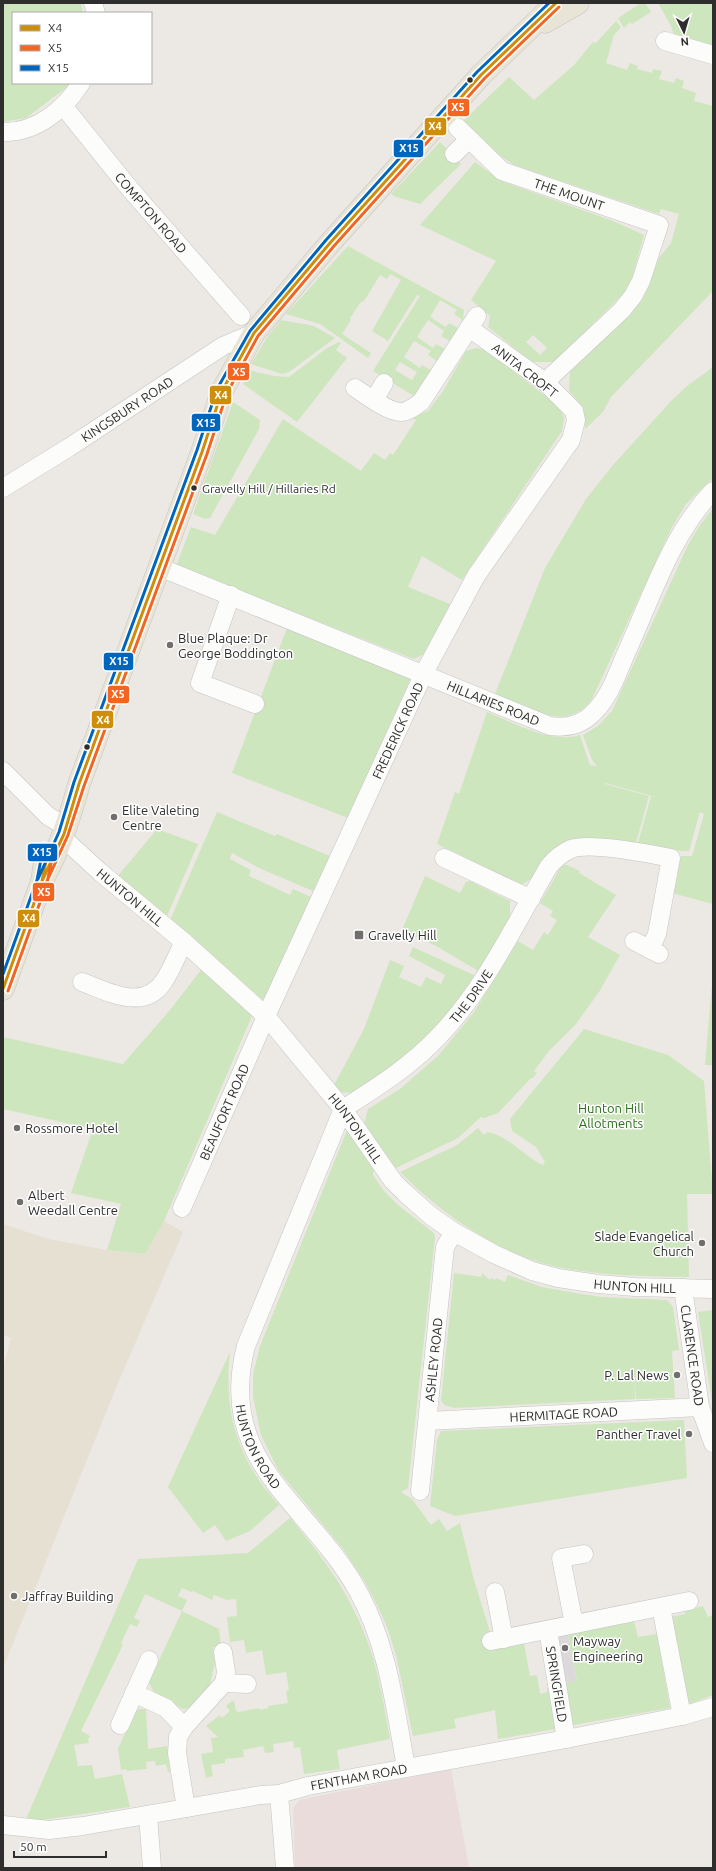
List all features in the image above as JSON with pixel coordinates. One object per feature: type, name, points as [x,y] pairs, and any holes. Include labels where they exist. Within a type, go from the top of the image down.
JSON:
[{"type":"main road","points":[[3,989],[42,881],[46,855],[60,829],[66,801],[79,784],[202,452],[222,391],[254,333],[404,160],[481,75],[556,3]]},
{"type":"main road","points":[[521,36],[578,3]]},
{"type":"street","points":[[665,42],[713,55]]},
{"type":"street","points":[[3,132],[27,128],[43,121],[64,107],[80,84]]},
{"type":"street","name":"COMPTON ROAD","points":[[64,107],[130,188],[241,316]]},
{"type":"street","name":"THE MOUNT","points":[[454,154],[462,134],[494,165],[513,176],[659,225],[641,281],[633,296],[622,310],[545,382]]},
{"type":"street","name":"ANITA CROFT","points":[[355,388],[389,409],[400,412],[412,409],[421,402],[473,322],[545,382],[574,411],[576,420],[571,440],[556,459]]},
{"type":"street","name":"KINGSBURY ROAD","points":[[3,488],[68,448],[223,346],[254,333]]},
{"type":"street","points":[[374,400],[384,383]]},
{"type":"street","name":"FREDERICK ROAD","points":[[271,1022],[424,673],[476,576],[556,459]]},
{"type":"street","name":"HILLARIES ROAD","points":[[159,567],[424,673],[550,726],[562,727],[583,721],[593,714],[609,691],[662,572],[686,524],[697,508],[713,491]]},
{"type":"street","points":[[231,595],[200,683],[255,704]]},
{"type":"street","name":"HUNTON HILL","points":[[3,771],[48,816],[100,872],[184,942],[271,1022],[343,1109],[393,1181],[431,1216],[454,1232],[500,1256],[532,1271],[558,1278],[598,1284],[713,1289]]},
{"type":"street","name":"THE DRIVE","points":[[343,1109],[392,1078],[440,1035],[465,1004],[498,956],[549,866],[564,852],[571,849],[587,847],[651,854],[671,858],[654,951],[634,940]]},
{"type":"street","points":[[444,858],[458,873],[531,900]]},
{"type":"street","points":[[82,982],[121,997],[147,997],[164,982],[184,942]]},
{"type":"street","name":"BEAUFORT ROAD","points":[[182,1208],[271,1022]]},
{"type":"street","name":"HUNTON ROAD","points":[[343,1109],[246,1346],[242,1361],[241,1400],[244,1420],[250,1442],[260,1463],[273,1482],[316,1532],[348,1574],[369,1612],[386,1663],[406,1767]]},
{"type":"street","name":"ASHLEY ROAD","points":[[420,1491],[445,1247],[454,1232]]},
{"type":"street","name":"CLARENCE ROAD","points":[[683,1288],[700,1407],[713,1443]]},
{"type":"street","name":"HERMITAGE ROAD","points":[[428,1421],[700,1407]]},
{"type":"street","points":[[574,1624],[561,1558],[584,1554]]},
{"type":"street","name":"SPRINGFIELD","points":[[496,1592],[498,1640],[689,1601]]},
{"type":"street","points":[[661,1607],[682,1716]]},
{"type":"street","name":"SPRINGFIELD","points":[[548,1630],[566,1740]]},
{"type":"street","points":[[186,1808],[176,1746],[178,1737],[184,1727],[224,1683],[226,1672],[223,1652]]},
{"type":"street","points":[[120,1725],[150,1660]]},
{"type":"street","points":[[224,1683],[247,1684]]},
{"type":"street","points":[[134,1693],[166,1708],[184,1727]]},
{"type":"street","name":"FENTHAM ROAD","points":[[9,1826],[49,1830],[84,1826],[262,1795],[279,1794],[308,1786],[406,1767],[566,1740],[682,1716],[713,1707]]},
{"type":"street","points":[[279,1794],[285,1868]]},
{"type":"street","points":[[148,1816],[152,1868]]},
{"type":"shaded area","points":[[164,1221],[183,1232],[115,1390],[3,1668],[3,1367],[11,1338],[3,1335],[3,1224],[48,1239],[107,1250],[145,1254]]},
{"type":"shaded area","points":[[568,1634],[577,1682],[566,1683],[557,1636]]},
{"type":"shaded area","points":[[451,1769],[469,1868],[295,1868],[293,1809],[299,1800]]},
{"type":"green space","points":[[3,3],[81,3],[83,12],[12,12],[12,84],[69,84],[26,118],[3,122]]},
{"type":"green space","points":[[641,3],[645,3],[651,12],[632,24],[630,22],[624,28],[618,18]]},
{"type":"green space","points":[[658,3],[713,3],[713,46],[674,35],[671,26]]},
{"type":"green space","points":[[616,21],[621,27],[614,35],[606,63],[627,70],[630,63],[638,66],[637,69],[652,73],[653,69],[662,71],[659,79],[674,83],[676,78],[684,81],[682,88],[696,93],[694,101],[713,106],[713,291],[611,397],[603,412],[585,429],[583,407],[569,391],[570,372],[626,318],[643,299],[659,258],[671,243],[679,214],[661,209],[659,214],[514,165],[489,148],[463,121],[509,77],[534,100],[574,65],[593,42],[596,43]]},
{"type":"green space","points":[[440,142],[461,164],[420,204],[396,197],[391,194]]},
{"type":"green space","points":[[475,162],[501,181],[613,221],[644,235],[631,282],[626,291],[554,362],[532,362],[488,327],[490,316],[471,300],[496,261],[420,225]],"holes":[[[533,335],[547,348],[540,355],[526,342]]]},
{"type":"green space","points":[[348,246],[464,310],[463,320],[454,314],[457,310],[440,300],[430,317],[446,327],[449,323],[458,328],[450,341],[441,336],[444,331],[428,320],[417,337],[433,348],[436,344],[445,349],[437,361],[428,355],[431,351],[414,341],[404,357],[420,368],[422,365],[431,370],[414,396],[373,371],[420,296],[417,295],[388,341],[372,331],[401,280],[390,274],[387,279],[380,275],[364,301],[361,302],[350,318],[351,320],[342,334],[371,353],[368,358],[320,324],[286,314]],"holes":[[[400,362],[417,372],[412,380],[395,370]]]},
{"type":"green space","points":[[281,320],[314,326],[335,338],[289,372],[282,374],[251,364],[266,339]]},
{"type":"green space","points":[[339,342],[341,343],[336,350],[347,358],[297,422],[243,384],[248,370],[274,376],[289,377],[327,348]]},
{"type":"green space","points":[[476,348],[486,350],[553,402],[564,417],[562,431],[462,580],[422,556],[408,587],[450,604],[426,653],[414,659],[176,566],[191,527],[215,535],[283,419],[361,471],[374,453],[385,460],[390,453],[393,455],[416,420],[411,417],[428,411],[443,391],[466,351]]},
{"type":"green space","points":[[713,367],[713,478],[686,504],[671,529],[592,699],[582,710],[570,715],[558,716],[532,710],[495,694],[545,568],[586,499],[613,465],[672,400],[687,386]]},
{"type":"green space","points":[[233,402],[260,420],[259,429],[210,518],[205,519],[193,514]]},
{"type":"green space","points":[[713,508],[713,904],[672,893],[681,856],[692,856],[704,814],[700,812],[689,851],[681,851],[638,843],[651,796],[670,801],[605,783],[649,796],[636,843],[595,838],[578,838],[536,876],[521,885],[437,844],[455,792],[459,794],[487,712],[544,735],[568,737],[580,735],[590,765],[597,766],[592,760],[583,735],[598,726],[612,711],[687,547],[698,528]]},
{"type":"green space","points":[[287,628],[411,678],[348,818],[232,773]]},
{"type":"green space","points":[[217,812],[275,836],[277,834],[330,856],[313,891],[261,869],[232,853],[230,859],[251,870],[249,876],[290,895],[293,889],[311,897],[265,999],[262,999],[170,920]]},
{"type":"green space","points":[[157,829],[198,844],[167,916],[117,877]]},
{"type":"green space","points":[[562,865],[567,865],[580,871],[579,873],[616,895],[588,937],[620,955],[599,992],[576,1024],[549,1051],[534,1071],[537,1073],[533,1078],[531,1078],[498,1113],[484,1118],[481,1117],[458,1138],[396,1168],[364,1124],[368,1109],[400,1089],[438,1056],[474,1012],[518,941],[533,950],[544,932],[548,935],[557,920],[550,916],[553,911],[540,903]]},
{"type":"green space","points":[[425,876],[460,893],[466,882],[470,881],[510,901],[510,918],[480,972],[436,946],[402,930]]},
{"type":"green space","points":[[413,947],[478,977],[451,1011],[408,1056],[354,1093],[339,1092],[334,1085],[364,1029],[390,960],[404,966],[399,977],[421,987],[426,977],[441,984],[445,975],[409,956]]},
{"type":"green space","points":[[201,970],[252,1016],[164,1221],[145,1254],[107,1250],[121,1204],[71,1193],[93,1129],[3,1109],[3,1037],[123,1064],[170,1010]]},
{"type":"green space","points":[[713,973],[713,1065],[705,1065]]},
{"type":"green space","name":"Hunton Hill Allotments","points":[[584,1029],[668,1055],[704,1081],[713,1194],[687,1194],[689,1277],[621,1275],[587,1272],[553,1266],[532,1260],[490,1241],[470,1229],[432,1202],[400,1172],[457,1145],[478,1128],[484,1135],[488,1132],[496,1134],[543,1165],[545,1162],[536,1147],[512,1131],[510,1119]]},
{"type":"green space","points":[[347,1130],[374,1166],[373,1175],[384,1191],[398,1205],[434,1233],[435,1237],[408,1488],[401,1492],[412,1499],[431,1525],[439,1519],[447,1531],[460,1523],[474,1580],[490,1632],[485,1634],[489,1649],[524,1643],[530,1676],[537,1675],[540,1694],[547,1692],[547,1688],[550,1688],[556,1729],[498,1739],[495,1710],[454,1719],[456,1728],[413,1736],[396,1655],[387,1627],[379,1609],[365,1582],[343,1549],[278,1470],[261,1435],[253,1397],[253,1375],[260,1346]]},
{"type":"green space","points":[[454,1273],[481,1277],[482,1273],[490,1280],[491,1278],[495,1280],[496,1278],[505,1282],[508,1275],[542,1287],[602,1297],[667,1300],[673,1307],[679,1350],[672,1351],[675,1398],[636,1399],[634,1378],[635,1399],[454,1408],[444,1405],[441,1400]]},
{"type":"green space","points":[[713,1310],[713,1408],[698,1312]]},
{"type":"green space","points":[[230,1352],[228,1374],[229,1395],[236,1434],[253,1471],[279,1505],[250,1531],[226,1541],[215,1525],[203,1533],[168,1487]]},
{"type":"green space","points":[[684,1420],[687,1478],[455,1516],[430,1506],[437,1440],[441,1431]]},
{"type":"green space","points":[[290,1518],[328,1567],[358,1619],[376,1668],[390,1739],[337,1750],[340,1769],[304,1774],[300,1747],[294,1748],[293,1741],[273,1744],[274,1752],[265,1753],[263,1746],[243,1750],[244,1757],[225,1759],[225,1763],[211,1765],[213,1776],[206,1778],[201,1754],[213,1752],[211,1738],[218,1737],[206,1726],[220,1715],[222,1718],[230,1711],[226,1706],[232,1701],[234,1701],[236,1711],[239,1712],[259,1708],[260,1710],[268,1708],[268,1706],[288,1703],[286,1691],[289,1690],[286,1672],[266,1675],[262,1650],[246,1653],[244,1640],[230,1642],[227,1617],[237,1616],[236,1599],[227,1600],[214,1595],[212,1600],[193,1591],[191,1592],[182,1588],[178,1596],[187,1600],[182,1611],[145,1594],[134,1618],[140,1621],[137,1627],[130,1624],[121,1643],[123,1644],[119,1653],[81,1731],[90,1736],[88,1739],[89,1743],[74,1745],[78,1766],[92,1765],[95,1779],[122,1774],[130,1807],[42,1820],[26,1819],[138,1559],[248,1553]]},
{"type":"green space","points":[[703,1606],[708,1617],[713,1615],[713,1695],[690,1704],[688,1703],[671,1617],[685,1614],[685,1611]]},
{"type":"green space","points":[[182,1611],[219,1629],[221,1646],[213,1647],[215,1662],[210,1685],[189,1708],[183,1709],[153,1691],[149,1682]]},
{"type":"green space","points":[[634,1621],[638,1637],[657,1634],[670,1708],[573,1725],[566,1683],[577,1681],[568,1634]]},
{"type":"green space","points":[[139,1709],[146,1709],[148,1749],[167,1746],[170,1772],[168,1772],[166,1764],[156,1766],[155,1761],[146,1762],[147,1769],[127,1771],[126,1769],[121,1770],[118,1749],[134,1713]]},
{"type":"transit line","name":"X15","points":[[38,879],[59,832],[74,782],[197,450],[217,389],[250,331],[326,240],[477,72],[549,3]]},
{"type":"transit line","name":"X4","points":[[42,881],[64,834],[79,784],[202,452],[222,391],[254,333],[330,243],[481,75],[556,3]]},
{"type":"transit line","name":"X5","points":[[46,883],[68,835],[84,786],[207,454],[227,393],[258,336],[334,246],[485,78],[559,7]]},
{"type":"transit line","name":"X15","points":[[3,974],[37,880],[44,844]]},
{"type":"transit line","name":"X4","points":[[3,989],[42,881],[49,846]]},
{"type":"transit line","name":"X5","points":[[8,991],[47,883],[54,848]]},
{"type":"place","name":"Gravelly Hill / Hillaries Rd","points":[[194,488]]},
{"type":"place","name":"Blue Plaque: Dr George Boddington","points":[[170,645]]},
{"type":"place","name":"Elite Valeting Centre","points":[[114,817]]},
{"type":"place","name":"Gravelly Hill","points":[[359,935]]},
{"type":"place","name":"Rossmore Hotel","points":[[17,1128]]},
{"type":"place","name":"Albert Weedall Centre","points":[[20,1202]]},
{"type":"place","name":"Slade Evangelical Church","points":[[702,1243]]},
{"type":"place","name":"P. Lal News","points":[[677,1375]]},
{"type":"place","name":"Panther Travel","points":[[689,1434]]},
{"type":"place","name":"Jaffray Building","points":[[14,1596]]},
{"type":"place","name":"Mayway Engineering","points":[[565,1648]]}]
